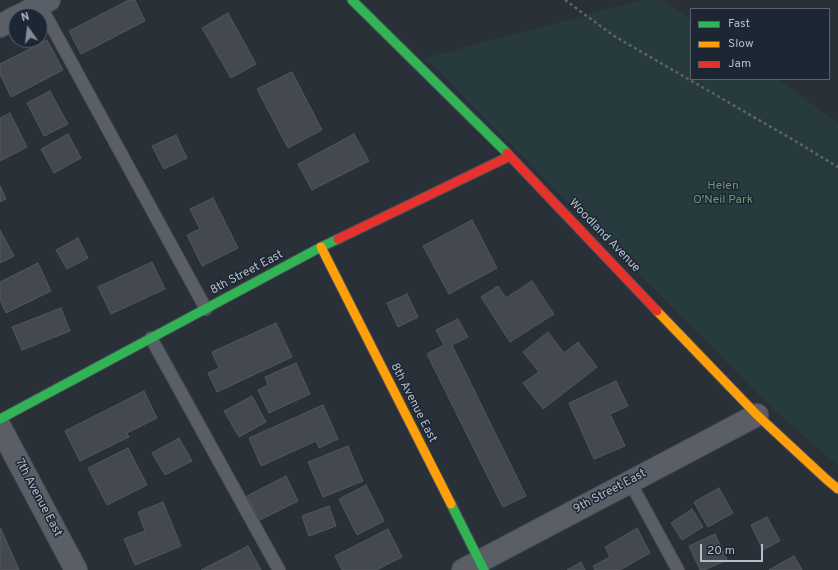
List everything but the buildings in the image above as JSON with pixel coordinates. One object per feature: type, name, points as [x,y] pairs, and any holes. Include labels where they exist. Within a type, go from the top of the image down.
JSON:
[{"type":"street","name":"Woodland Avenue","points":[[352,0],[510,156],[758,415],[838,490]]},
{"type":"street","points":[[34,8],[45,2]]},
{"type":"street","name":"8th Street East","points":[[0,419],[321,247],[510,156]]},
{"type":"street","name":"8th Avenue East","points":[[321,247],[476,567]]},
{"type":"street","name":"9th Street East","points":[[476,567],[630,482],[758,415]]},
{"type":"street","name":"7th Avenue East","points":[[0,427],[76,570]]},
{"type":"lane","points":[[45,2],[206,309]]},
{"type":"lane","points":[[151,338],[279,570]]},
{"type":"lane","points":[[630,482],[678,570]]},
{"type":"path","points":[[565,0],[614,36],[838,167]]},
{"type":"green space","name":"Helen O'Neil Park","points":[[643,0],[661,0],[690,19],[690,80],[777,80],[838,122],[838,466],[775,411],[425,58]]},
{"type":"traffic: fast","points":[[352,0],[507,153]]},
{"type":"traffic: fast","points":[[0,419],[338,239]]},
{"type":"traffic: fast","points":[[451,504],[484,570]]},
{"type":"traffic: slow","points":[[321,247],[451,504]]},
{"type":"traffic: slow","points":[[657,311],[757,415],[838,489]]},
{"type":"traffic: jam","points":[[507,153],[657,311]]},
{"type":"traffic: jam","points":[[338,239],[510,156]]}]
